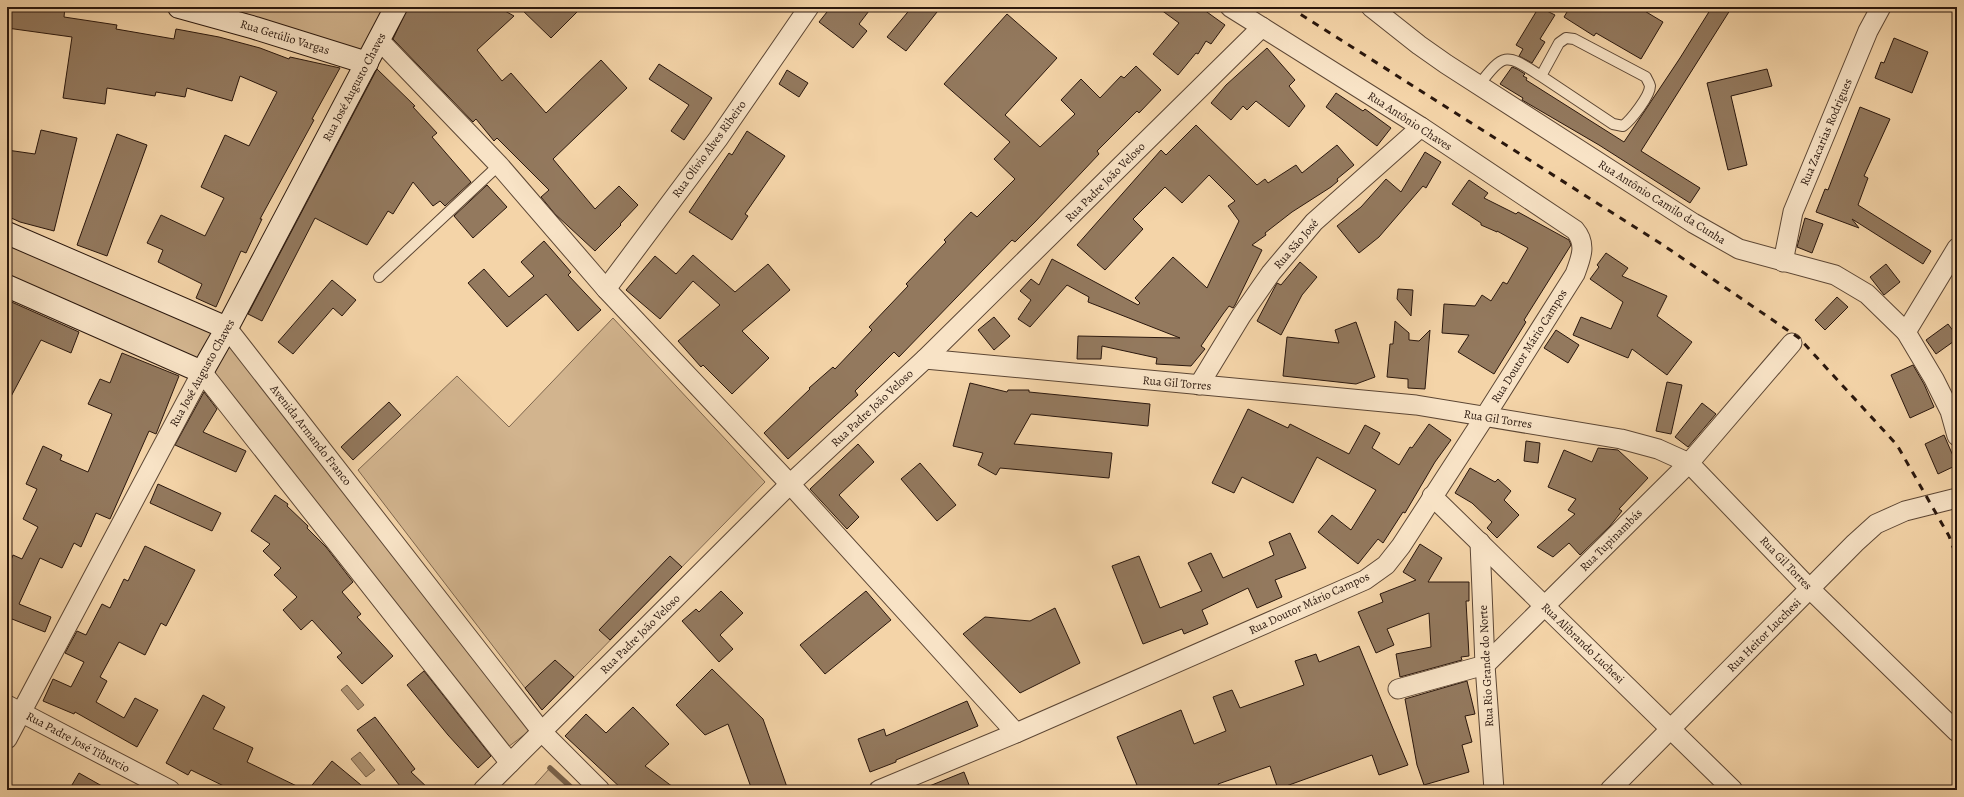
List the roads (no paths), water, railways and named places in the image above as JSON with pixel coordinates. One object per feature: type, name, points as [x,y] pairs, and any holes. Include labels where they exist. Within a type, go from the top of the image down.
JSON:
[{"type":"street","name":"Rua Getúlio Vargas","points":[[179,7],[255,28],[366,63]]},
{"type":"street","name":"Rua José Augusto Chaves","points":[[7,739],[14,708],[227,328],[396,7]]},
{"type":"street","name":"Rua Olívio Alves Ribeiro","points":[[606,289],[718,138],[809,7]]},
{"type":"street","name":"Rua Antônio Chaves","points":[[1230,7],[1421,127],[1575,230],[1581,237],[1583,244]]},
{"type":"street","name":"Rua Antônio Camilo da Cunha","points":[[1371,7],[1419,45],[1692,224],[1739,249],[1835,275],[1867,294],[1906,332],[1941,391],[1950,410],[1957,436]]},
{"type":"street","name":"Rua Zacarias Rodrigues","points":[[1783,262],[1793,212],[1868,31],[1881,7]]},
{"type":"street","name":"Rua Padre João Veloso","points":[[483,790],[790,484],[925,359],[1262,27]]},
{"type":"street","points":[[379,40],[499,165],[606,289],[790,484],[1016,733]]},
{"type":"street","name":"Rua São José","points":[[1199,386],[1241,316],[1271,273],[1314,222],[1421,127]]},
{"type":"street","name":"Avenida Armando Franco","points":[[7,233],[227,328],[542,732],[600,790]]},
{"type":"street","name":"Rua Doutor Mário Campos","points":[[879,790],[1016,733],[1365,580],[1386,565],[1401,546],[1484,418],[1574,274],[1581,259],[1583,244]]},
{"type":"street","points":[[1906,332],[1957,248]]},
{"type":"street","points":[[7,286],[202,372],[510,763]]},
{"type":"street","name":"Rua Tupinambás","points":[[1398,689],[1485,665],[1689,463],[1792,343]]},
{"type":"street","name":"Rua Gil Torres","points":[[925,359],[1199,386],[1394,403],[1621,439],[1658,449],[1689,463],[1810,589],[1957,732]]},
{"type":"street","name":"Rua Alibrando Luchesi","points":[[1432,496],[1733,790]]},
{"type":"street","name":"Rua Heitor Lucchesi","points":[[1610,790],[1855,543],[1876,524],[1905,511],[1957,498]]},
{"type":"street","name":"Rua Rio Grande do Norte","points":[[1480,542],[1485,665],[1494,790]]},
{"type":"street","name":"Rua Padre José Tiburcio","points":[[14,708],[170,790]]},
{"type":"lane","points":[[1480,85],[1499,61],[1505,58],[1514,59],[1614,124],[1623,126],[1629,122],[1649,92],[1650,84],[1646,77],[1574,38],[1566,38],[1559,43],[1541,76]]},
{"type":"lane","points":[[379,277],[499,165]]},
{"type":"waterway","points":[[550,768],[574,790]]},
{"type":"railway","points":[[1289,7],[1663,245],[1799,338],[1897,445],[1949,536],[1957,558]]}]
